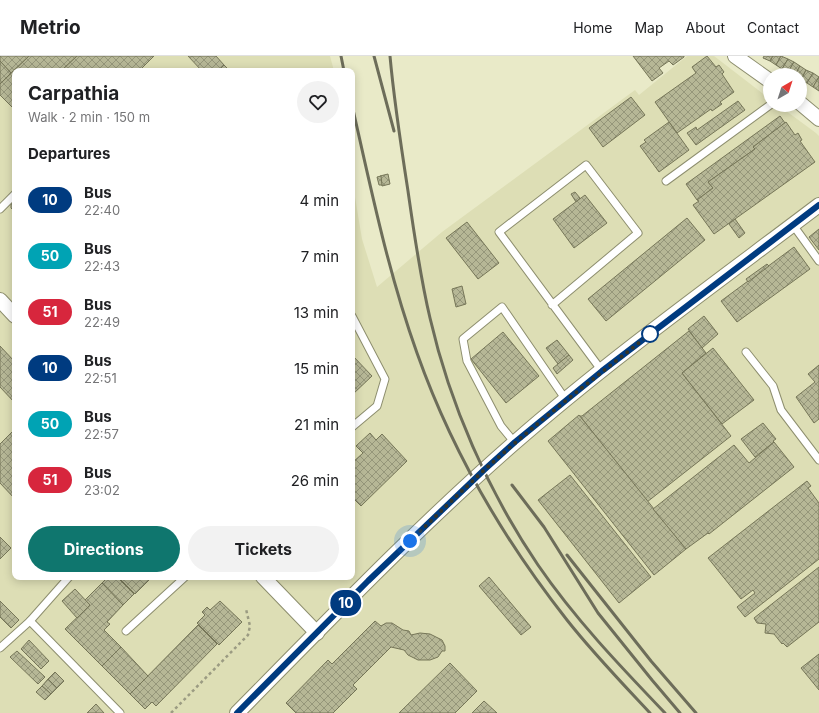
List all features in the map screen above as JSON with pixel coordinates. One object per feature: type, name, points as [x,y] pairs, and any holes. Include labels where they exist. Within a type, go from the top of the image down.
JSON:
[{"type":"street","points":[[735,56],[763,76]]},
{"type":"street","points":[[807,110],[819,119]]},
{"type":"street","points":[[237,713],[396,554],[515,442],[602,371],[819,205]]},
{"type":"street","points":[[0,300],[12,313]]},
{"type":"street","points":[[266,580],[317,633]]},
{"type":"lane","points":[[666,181],[763,110]]},
{"type":"lane","points":[[552,305],[638,233],[586,165],[499,232],[552,305],[602,371]]},
{"type":"lane","points":[[0,210],[12,197]]},
{"type":"lane","points":[[793,225],[819,260]]},
{"type":"lane","points":[[515,442],[501,426],[467,362],[463,339],[502,307],[566,400]]},
{"type":"lane","points":[[355,322],[385,379],[377,406],[355,422]]},
{"type":"lane","points":[[746,352],[773,386],[781,410],[818,455]]},
{"type":"lane","points":[[0,648],[30,621],[66,580]]},
{"type":"lane","points":[[126,632],[182,580]]},
{"type":"lane","points":[[30,621],[120,713]]},
{"type":"path","points":[[170,713],[248,635],[250,626],[246,609]]},
{"type":"shaded area","points":[[0,56],[330,56],[333,68],[12,68],[12,580],[355,580],[355,197],[362,239],[377,287],[442,232],[635,90],[639,95],[687,56],[714,56],[763,94],[763,112],[788,112],[816,133],[819,136],[819,713],[0,713]]},
{"type":"building","points":[[0,56],[29,56],[16,68],[12,68],[11,73],[0,61]]},
{"type":"building","points":[[29,56],[77,56],[64,68],[17,68]]},
{"type":"building","points":[[77,56],[154,56],[142,68],[64,68]]},
{"type":"building","points":[[188,56],[216,56],[224,65],[221,68],[199,68]]},
{"type":"building","points":[[633,56],[684,57],[673,65],[669,61],[659,68],[663,73],[652,81]]},
{"type":"building","points":[[707,56],[716,67],[719,65],[724,72],[722,74],[734,92],[720,102],[722,104],[712,111],[711,109],[677,133],[655,102],[696,73],[692,67]]},
{"type":"building","points":[[764,56],[773,56],[770,61],[763,58]]},
{"type":"building","points":[[773,56],[781,56],[776,65],[770,61]]},
{"type":"building","points":[[781,56],[788,59],[783,68],[776,65]]},
{"type":"building","points":[[788,59],[794,62],[790,68],[783,68]]},
{"type":"building","points":[[0,61],[11,73],[0,84]]},
{"type":"building","points":[[794,62],[800,66],[799,68],[790,68]]},
{"type":"building","points":[[807,70],[813,73],[807,83]]},
{"type":"building","points":[[12,72],[12,107],[0,95],[0,84]]},
{"type":"building","points":[[813,73],[819,77],[813,87],[807,83]]},
{"type":"building","points":[[819,77],[819,91],[813,87]]},
{"type":"building","points":[[631,97],[645,115],[603,147],[589,128]]},
{"type":"building","points":[[738,101],[745,110],[696,145],[687,133],[696,127],[697,130]]},
{"type":"building","points":[[780,116],[785,123],[753,147],[755,149],[708,182],[713,188],[697,200],[686,184]]},
{"type":"building","points":[[669,122],[689,150],[659,172],[640,146],[646,142],[644,140]]},
{"type":"building","points":[[786,122],[795,135],[798,133],[802,140],[800,141],[815,162],[714,234],[693,205],[699,201],[697,200],[713,188],[708,182],[755,149],[753,147]]},
{"type":"building","points":[[388,174],[390,184],[382,186],[380,176]]},
{"type":"building","points":[[381,176],[382,185],[379,185],[377,177]]},
{"type":"building","points":[[575,192],[580,198],[576,202],[571,194]]},
{"type":"building","points":[[585,195],[607,223],[574,248],[553,219]]},
{"type":"building","points":[[687,218],[705,240],[606,321],[588,299]]},
{"type":"building","points":[[735,219],[745,233],[739,238],[729,224]]},
{"type":"building","points":[[467,222],[499,263],[478,279],[446,238]]},
{"type":"building","points":[[819,229],[819,250],[809,237]]},
{"type":"building","points":[[794,247],[810,269],[737,322],[721,301]]},
{"type":"building","points":[[767,264],[769,266],[748,282],[746,279]]},
{"type":"building","points":[[462,286],[466,304],[456,307],[452,289]]},
{"type":"building","points":[[704,316],[718,334],[702,348],[688,329]]},
{"type":"building","points":[[689,331],[706,353],[682,373],[731,436],[647,502],[580,416],[582,416]]},
{"type":"building","points":[[503,332],[539,376],[506,403],[471,359]]},
{"type":"building","points":[[557,340],[569,355],[558,364],[546,348]]},
{"type":"building","points":[[0,346],[12,359],[12,400],[0,387]]},
{"type":"building","points":[[713,348],[754,400],[722,424],[682,373]]},
{"type":"building","points":[[569,355],[573,360],[557,374],[553,368]]},
{"type":"building","points":[[355,358],[372,376],[355,392]]},
{"type":"building","points":[[819,365],[819,419],[814,423],[796,397],[815,382],[808,374]]},
{"type":"building","points":[[579,415],[686,549],[654,575],[548,441]]},
{"type":"building","points":[[763,423],[776,439],[755,457],[741,439]]},
{"type":"building","points":[[12,432],[12,496],[0,483],[0,444]]},
{"type":"building","points":[[370,433],[376,440],[382,434],[407,461],[361,506],[355,500],[355,460],[363,453],[356,446]]},
{"type":"building","points":[[774,442],[794,467],[709,534],[708,533],[686,549],[653,509],[734,445],[749,463]]},
{"type":"building","points":[[570,475],[651,577],[619,603],[538,500]]},
{"type":"building","points":[[807,481],[811,486],[808,488],[819,503],[819,559],[745,617],[737,607],[755,593],[753,590],[741,599],[708,558]]},
{"type":"building","points":[[0,537],[11,548],[0,559]]},
{"type":"building","points":[[819,567],[819,622],[787,647],[783,643],[782,644],[774,634],[765,633],[766,624],[757,623],[754,618]]},
{"type":"building","points":[[489,577],[531,627],[521,635],[479,586]]},
{"type":"building","points":[[105,580],[120,580],[134,594],[123,605],[102,583]]},
{"type":"building","points":[[121,580],[149,580],[135,594]]},
{"type":"building","points":[[102,583],[123,605],[107,622],[110,624],[104,630],[121,647],[102,666],[65,629],[90,605],[85,600]]},
{"type":"building","points":[[75,589],[90,605],[77,618],[62,601]]},
{"type":"building","points":[[0,601],[19,620],[11,628],[0,617]]},
{"type":"building","points":[[220,601],[242,622],[219,645],[197,623],[205,615],[202,612],[207,607],[210,610]]},
{"type":"building","points":[[375,621],[381,626],[386,623],[392,623],[403,630],[409,631],[411,635],[420,633],[430,634],[442,640],[445,646],[445,651],[442,651],[438,657],[430,660],[418,660],[408,655],[404,650],[391,647],[353,685],[357,689],[333,713],[296,713],[286,703],[328,660],[332,664]]},
{"type":"building","points":[[198,625],[217,644],[156,706],[152,702],[145,709],[130,694]]},
{"type":"building","points":[[29,640],[49,661],[41,669],[21,649]]},
{"type":"building","points":[[121,647],[148,676],[130,694],[102,666]]},
{"type":"building","points":[[17,651],[45,677],[38,684],[10,657]]},
{"type":"building","points":[[819,654],[819,690],[801,668]]},
{"type":"building","points":[[450,663],[477,691],[455,713],[399,713]]},
{"type":"building","points":[[55,672],[64,681],[57,688],[48,679]]},
{"type":"building","points":[[48,679],[57,688],[51,694],[42,686]]},
{"type":"building","points":[[42,686],[51,694],[45,700],[36,692]]},
{"type":"building","points":[[484,701],[497,713],[472,713]]},
{"type":"building","points":[[96,704],[104,713],[87,713]]},
{"type":"railway","points":[[341,56],[343,68]]},
{"type":"railway","points":[[374,56],[394,131]]},
{"type":"railway","points":[[390,56],[400,140],[426,302],[438,351],[460,415],[487,477],[520,537],[538,565],[552,585],[598,642],[665,713]]},
{"type":"railway","points":[[355,118],[397,292],[417,353],[431,389],[463,459],[501,526],[544,589],[587,644],[650,713]]},
{"type":"railway","points":[[512,485],[544,527],[598,613],[680,713]]},
{"type":"railway","points":[[567,555],[651,661],[696,713]]},
{"type":"bus line","name":"10","points":[[237,713],[368,581],[515,442],[602,371],[819,205]]},
{"type":"route","points":[[410,541],[515,442],[650,334]]}]
